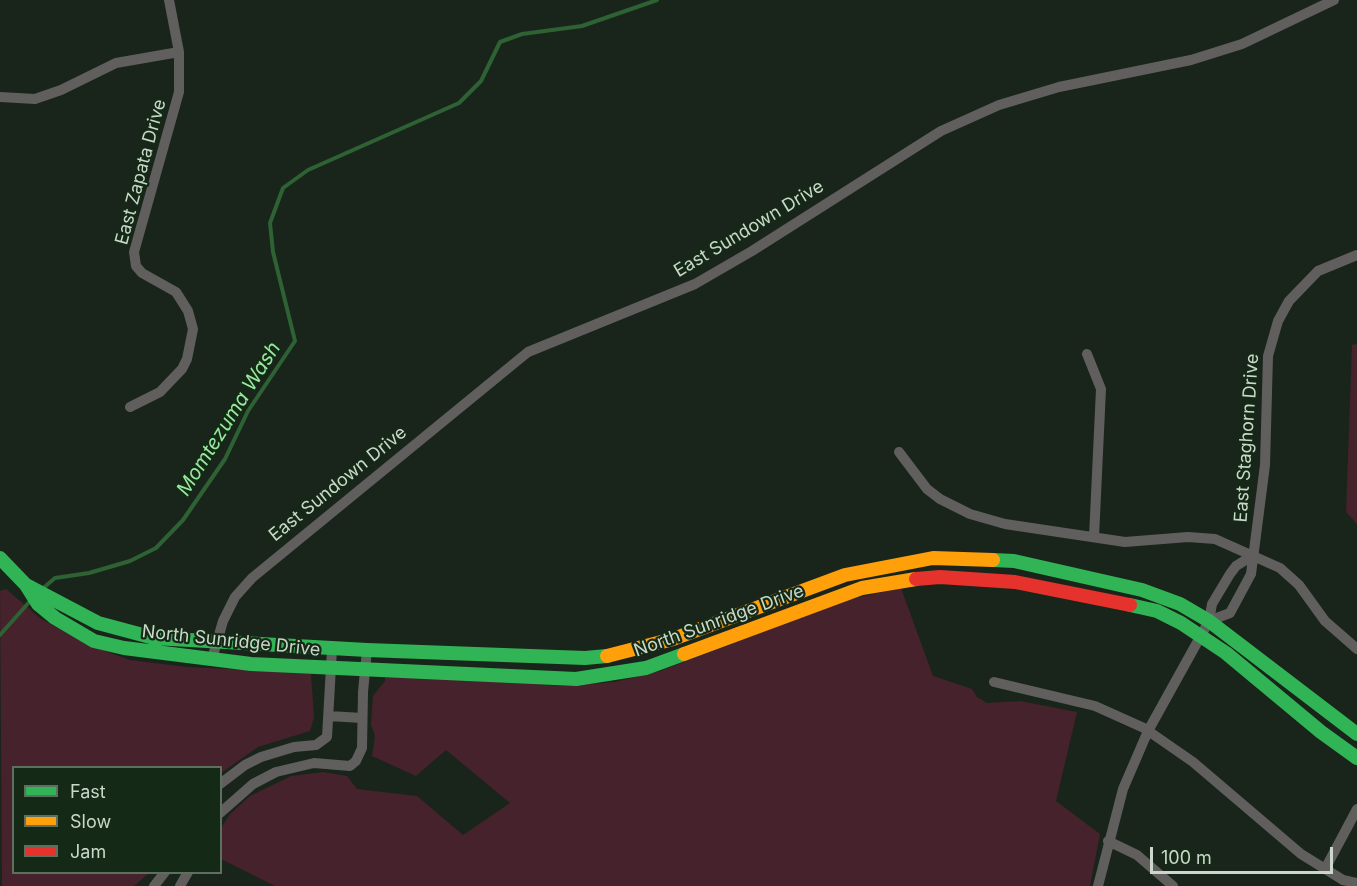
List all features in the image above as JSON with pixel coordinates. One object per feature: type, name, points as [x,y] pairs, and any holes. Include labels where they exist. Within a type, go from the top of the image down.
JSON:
[{"type":"street","name":"East Zapata Drive","points":[[130,406],[160,392],[182,369],[191,344],[193,329],[176,292],[142,273],[136,266],[134,252],[179,92],[179,52],[169,0]]},
{"type":"street","name":"East Sundown Drive","points":[[212,659],[222,621],[235,597],[252,578],[528,352],[695,284],[752,251],[941,131],[989,109],[1030,94],[1191,60],[1242,44],[1334,0]]},
{"type":"street","points":[[0,97],[27,100],[42,97],[116,63],[179,52]]},
{"type":"street","name":"East Staghorn Drive","points":[[1209,621],[1230,613],[1251,574],[1265,465],[1268,356],[1278,321],[1289,302],[1318,271],[1357,255]]},
{"type":"street","points":[[1087,354],[1101,388],[1094,537]]},
{"type":"street","points":[[899,452],[927,489],[970,514],[1005,524],[1125,542],[1215,539],[1280,568],[1299,585],[1325,621],[1357,649]]},
{"type":"street","name":"East Staghorn Drive","points":[[1098,886],[1108,841],[1124,789],[1148,731],[1209,621],[1212,604],[1236,566],[1252,556]]},
{"type":"street","name":"North Sunridge Drive","points":[[0,558],[26,585],[38,604],[55,618],[94,641],[124,648],[212,659],[332,669],[576,680],[600,678],[646,668],[862,588],[940,577],[1015,582],[1157,611],[1201,635],[1357,758]]},
{"type":"street","name":"North Sunridge Drive","points":[[26,585],[98,623],[154,638],[538,658],[613,655],[673,639],[845,575],[907,561],[933,558],[1014,561],[1142,590],[1180,604],[1209,621],[1357,734]]},
{"type":"street","points":[[1224,585],[1240,596]]},
{"type":"street","points":[[222,782],[244,765],[261,757],[294,747],[320,743],[327,737],[332,649]]},
{"type":"street","points":[[222,811],[253,784],[276,772],[296,766],[323,763],[350,766],[356,761],[362,748],[367,650]]},
{"type":"street","points":[[994,682],[1095,706],[1148,731],[1193,762],[1293,849],[1344,880],[1357,883]]},
{"type":"street","points":[[329,716],[362,718]]},
{"type":"street","points":[[320,743],[323,763]]},
{"type":"street","points":[[1325,869],[1357,809]]},
{"type":"street","points":[[1108,841],[1137,855],[1173,886]]},
{"type":"street","points":[[154,886],[164,874]]},
{"type":"shaded area","points":[[1357,344],[1357,524],[1346,512],[1352,345]]},
{"type":"shaded area","points":[[901,588],[933,676],[972,689],[977,697],[987,703],[1020,701],[1077,712],[1056,801],[1100,834],[1090,886],[275,886],[222,860],[222,826],[230,814],[250,796],[291,776],[323,772],[347,776],[357,789],[417,796],[463,835],[510,803],[446,750],[416,776],[372,756],[375,736],[371,725],[373,696],[385,681],[385,675],[566,686],[614,682],[660,671],[851,599]]},
{"type":"shaded area","points":[[6,589],[40,618],[86,644],[130,660],[187,667],[311,673],[314,718],[310,731],[258,747],[222,772],[222,766],[12,766],[12,874],[148,874],[134,886],[2,886],[0,591]]},
{"type":"waterway","name":"Momtezuma Wash","points":[[41,590],[55,578],[89,573],[130,561],[156,548],[183,520],[225,459],[248,411],[295,341],[273,252],[270,223],[283,188],[308,170],[459,103],[481,81],[500,42],[522,34],[582,26],[657,0]]},
{"type":"waterway","name":"Momtezuma Wash","points":[[0,635],[31,600]]},
{"type":"traffic: fast","points":[[0,558],[26,585],[38,604],[55,618],[94,641],[124,648],[251,664],[576,679],[646,668],[684,654]]},
{"type":"traffic: fast","points":[[993,560],[1014,561],[1142,590],[1180,604],[1209,621],[1357,734]]},
{"type":"traffic: fast","points":[[26,585],[98,623],[154,638],[367,650],[585,658],[607,656]]},
{"type":"traffic: fast","points":[[1130,605],[1157,611],[1181,623],[1226,653],[1321,732],[1357,758]]},
{"type":"traffic: slow","points":[[607,656],[673,639],[845,575],[933,558],[993,560]]},
{"type":"traffic: slow","points":[[684,654],[862,588],[916,579]]},
{"type":"traffic: jam","points":[[916,579],[940,577],[1015,582],[1130,605]]}]
